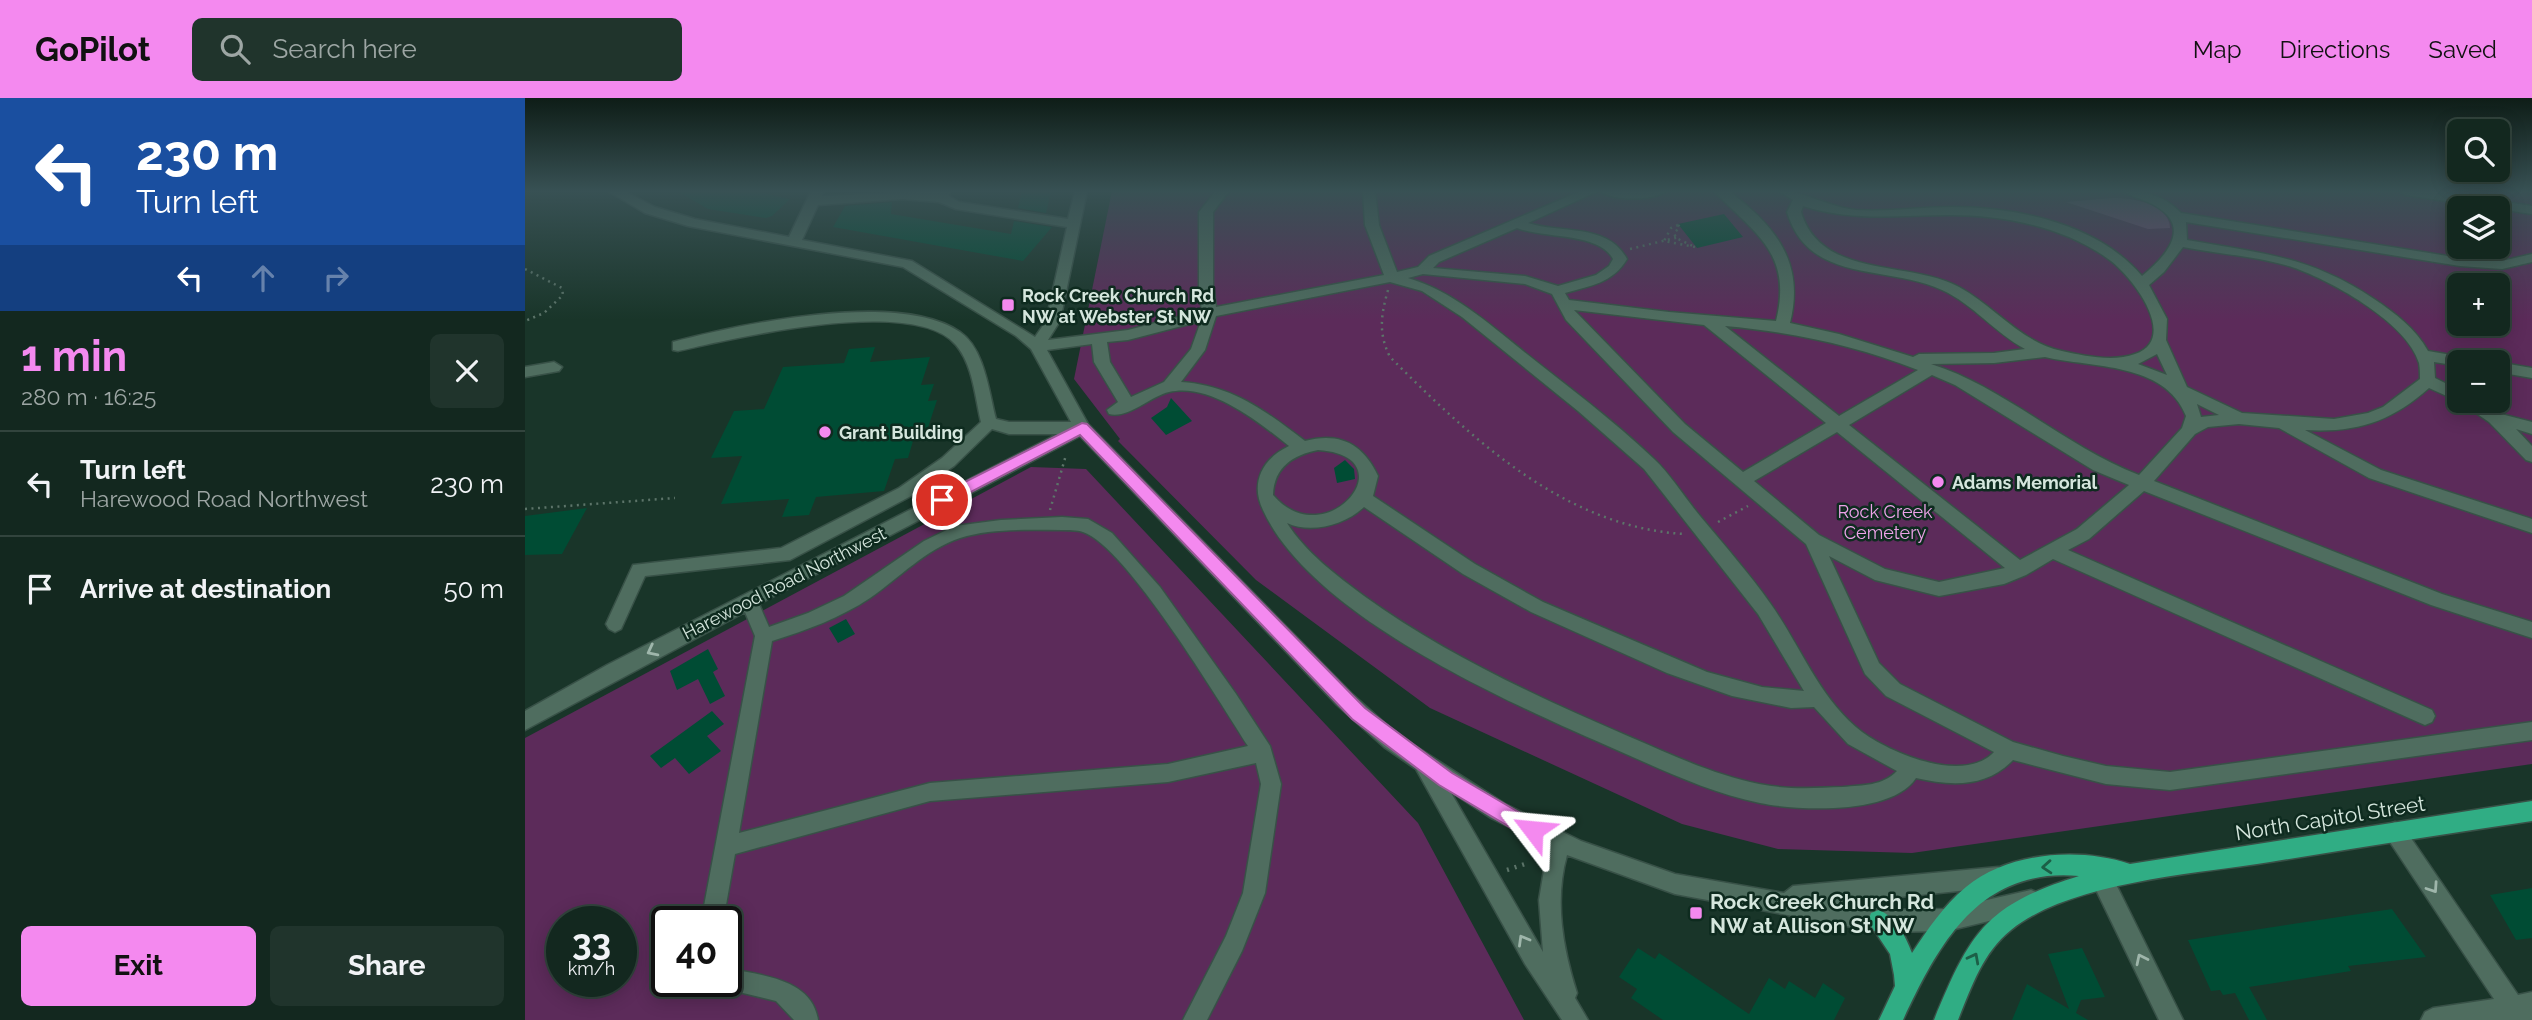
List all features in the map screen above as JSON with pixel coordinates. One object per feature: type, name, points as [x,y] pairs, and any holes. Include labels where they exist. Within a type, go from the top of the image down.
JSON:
[{"type":"main road","name":"North Capitol Street","points":[[1946,1020],[1980,946],[2004,921],[2040,898],[2100,876],[2136,874],[2532,811]]},
{"type":"main road","points":[[1891,1020],[1932,938],[1968,896],[1998,877],[2034,868],[2068,865],[2100,876]]},
{"type":"main road","points":[[1879,921],[1897,940],[1905,959],[1906,989]]},
{"type":"street","points":[[753,234],[907,264],[1037,346],[1082,428],[1343,699],[1391,741],[1424,765],[1498,811],[1560,843],[1633,872],[1675,884],[1879,921],[1947,920],[2040,898]]},
{"type":"street","points":[[794,242],[798,234]]},
{"type":"street","points":[[1037,346],[1053,321],[1071,234]]},
{"type":"street","points":[[1099,340],[1102,362],[1121,407],[1169,386],[1198,350],[1210,314],[1206,286],[1206,234]]},
{"type":"street","points":[[1375,234],[1392,278]]},
{"type":"street","points":[[1423,270],[1434,259],[1494,234]]},
{"type":"street","points":[[1561,298],[1609,274],[1620,259],[1617,250],[1609,243],[1563,234]]},
{"type":"street","points":[[1767,234],[1780,251],[1789,284],[1782,326]]},
{"type":"street","points":[[1804,234],[1816,248],[1841,263],[1930,279],[1950,287],[2024,343],[2078,359],[2120,363],[2162,379],[2239,418]]},
{"type":"street","points":[[2065,234],[2114,256],[2149,291],[2159,317],[2159,340],[2194,416],[2189,430]]},
{"type":"street","points":[[2142,284],[2181,243],[2182,234]]},
{"type":"street","points":[[2288,234],[2486,265],[2502,265],[2532,258]]},
{"type":"street","points":[[2181,243],[2295,264],[2345,287],[2384,313],[2413,338],[2426,356],[2428,381]]},
{"type":"street","points":[[1037,346],[1099,340],[1423,270],[1441,275],[1525,280],[1561,298],[1708,320],[1782,326],[1834,337],[1931,369],[1960,381],[2003,405],[2099,466],[2196,502],[2437,600],[2532,630]]},
{"type":"street","points":[[1392,278],[1427,288],[1447,301],[1575,399],[1650,465],[1764,609],[1819,699],[1855,738],[1911,768],[1937,774],[1974,773],[1992,768],[2008,750]]},
{"type":"street","points":[[1561,298],[1571,317],[1679,428],[1813,540],[1881,575],[1939,589],[2004,578],[2083,534],[2142,483],[2189,430],[2205,422],[2239,418],[2333,425],[2390,411],[2428,381]]},
{"type":"street","points":[[678,346],[747,328],[810,321],[868,317],[924,322],[957,336],[976,369],[989,424]]},
{"type":"street","points":[[1708,320],[2020,570]]},
{"type":"street","points":[[2120,363],[2147,355],[2159,340]]},
{"type":"street","points":[[1902,358],[1941,360],[2048,352]]},
{"type":"street","points":[[525,355],[525,363]]},
{"type":"street","points":[[2426,356],[2447,359]]},
{"type":"street","points":[[525,372],[554,367]]},
{"type":"street","points":[[1741,481],[1931,369]]},
{"type":"street","points":[[2510,369],[2532,373]]},
{"type":"street","points":[[2428,381],[2447,391]]},
{"type":"street","points":[[1169,386],[1213,390],[1233,398],[1301,447]]},
{"type":"street","points":[[2487,413],[2532,456]]},
{"type":"street","points":[[2495,418],[2532,428]]},
{"type":"street","points":[[2277,422],[2375,474],[2532,526]]},
{"type":"street","points":[[989,424],[1009,428],[1082,428]]},
{"type":"street","points":[[615,624],[639,570],[784,555],[905,492],[948,462],[989,424]]},
{"type":"street","name":"Harewood Road Northwest","points":[[525,721],[1082,428]]},
{"type":"street","points":[[1268,503],[1288,519],[1311,522],[1347,512],[1363,498],[1369,478],[1366,465],[1357,454],[1332,444],[1301,447],[1281,457],[1266,475],[1264,482],[1268,503],[1281,533],[1306,559],[1415,641],[1463,669],[1665,762],[1731,786],[1780,797],[1816,798],[1889,792],[1905,780],[1911,768]]},
{"type":"street","points":[[1363,498],[1507,593],[1700,676],[1762,696],[1793,701],[1819,699]]},
{"type":"street","points":[[764,636],[801,625],[834,610],[862,594],[911,557],[955,534],[974,529],[1057,524],[1088,526],[1108,538],[1135,566],[1263,752],[1271,784],[1254,893],[1234,943],[1195,1020]]},
{"type":"street","points":[[1813,540],[1818,557],[1872,668],[1893,690],[2008,750],[2106,775],[2170,781],[2532,731]]},
{"type":"street","points":[[2052,551],[2425,716]]},
{"type":"street","points":[[715,906],[764,636],[749,601]]},
{"type":"street","points":[[726,846],[930,792],[1168,773],[1263,752]]},
{"type":"street","points":[[1424,765],[1533,956],[1575,1019]]},
{"type":"street","points":[[2395,832],[2522,1010],[2433,1020]]},
{"type":"street","points":[[1560,843],[1552,875],[1548,911],[1555,957],[1575,1019]]},
{"type":"street","points":[[2100,876],[2171,1020]]},
{"type":"street","points":[[1756,898],[1816,897],[1909,884],[1998,877]]},
{"type":"street","points":[[742,983],[782,992],[805,1012],[806,1020]]},
{"type":"path","points":[[1664,241],[1668,234]]},
{"type":"path","points":[[1628,249],[1678,237],[1695,247],[1664,241]]},
{"type":"path","points":[[525,269],[562,288],[563,295],[544,313],[525,321]]},
{"type":"path","points":[[1392,278],[1378,321],[1381,342],[1389,357],[1475,439],[1527,475],[1606,517],[1676,535],[1703,529],[1762,499]]},
{"type":"path","points":[[1048,518],[1066,455]]},
{"type":"path","points":[[525,509],[675,498]]},
{"type":"path","points":[[1495,874],[1528,863]]},
{"type":"green space","name":"Rock Creek Cemetery","points":[[1103,234],[2447,234],[2447,259],[2510,259],[2510,234],[2532,234],[2532,764],[1912,853],[1778,849],[1682,824],[1430,708],[1256,580],[1118,441],[1120,439],[1074,379]]},
{"type":"green space","points":[[1031,467],[1086,469],[1418,823],[1524,1020],[525,1020],[525,738]]},
{"type":"building","points":[[872,234],[1046,234],[1023,261]]},
{"type":"building","points":[[1686,234],[1741,234],[1743,237],[1697,248]]},
{"type":"building","name":"Grant Building","points":[[875,347],[870,362],[930,357],[921,385],[934,384],[928,401],[937,400],[924,440],[913,441],[908,458],[895,459],[884,491],[816,497],[809,515],[782,517],[789,499],[721,504],[742,456],[711,458],[734,411],[764,409],[783,367],[844,363],[849,349]]},
{"type":"building","points":[[1171,398],[1192,421],[1166,435],[1151,418],[1167,407]]},
{"type":"building","points":[[1345,460],[1354,469],[1355,479],[1337,483],[1334,468]]},
{"type":"building","points":[[587,508],[562,554],[525,555],[525,516]]},
{"type":"building","points":[[846,619],[855,634],[838,643],[829,628]]},
{"type":"building","points":[[708,649],[718,669],[713,672],[725,696],[710,704],[698,679],[677,690],[670,671]]},
{"type":"building","points":[[712,711],[724,724],[707,736],[721,751],[689,774],[675,758],[661,768],[650,756]]},
{"type":"building","points":[[2532,888],[2532,938],[2516,940],[2490,895]]},
{"type":"building","points":[[2392,909],[2426,957],[2348,966],[2351,971],[2249,987],[2267,1020],[2249,1020],[2235,993],[2223,995],[2220,990],[2211,991],[2188,940]]},
{"type":"building","points":[[1638,948],[1655,959],[1659,953],[1749,1014],[1769,978],[1785,989],[1789,981],[1815,998],[1823,983],[1845,998],[1834,1020],[1663,1020],[1631,998],[1637,989],[1619,977]]},
{"type":"building","points":[[2082,948],[2105,997],[2081,1000],[2076,1013],[2088,1020],[2012,1020],[2027,984],[2069,1009],[2048,954]]},
{"type":"place","name":"Rock Creek Church Rd NW at Webster St NW","points":[[1008,305]]},
{"type":"place","name":"Grant Building","points":[[825,432]]},
{"type":"place","name":"Adams Memorial","points":[[1938,482]]},
{"type":"place","name":"Rock Creek Church Rd NW at Allison St NW","points":[[1696,913]]},
{"type":"route","points":[[942,500],[1082,428],[1358,713],[1391,741],[1445,779],[1533,830]]}]
